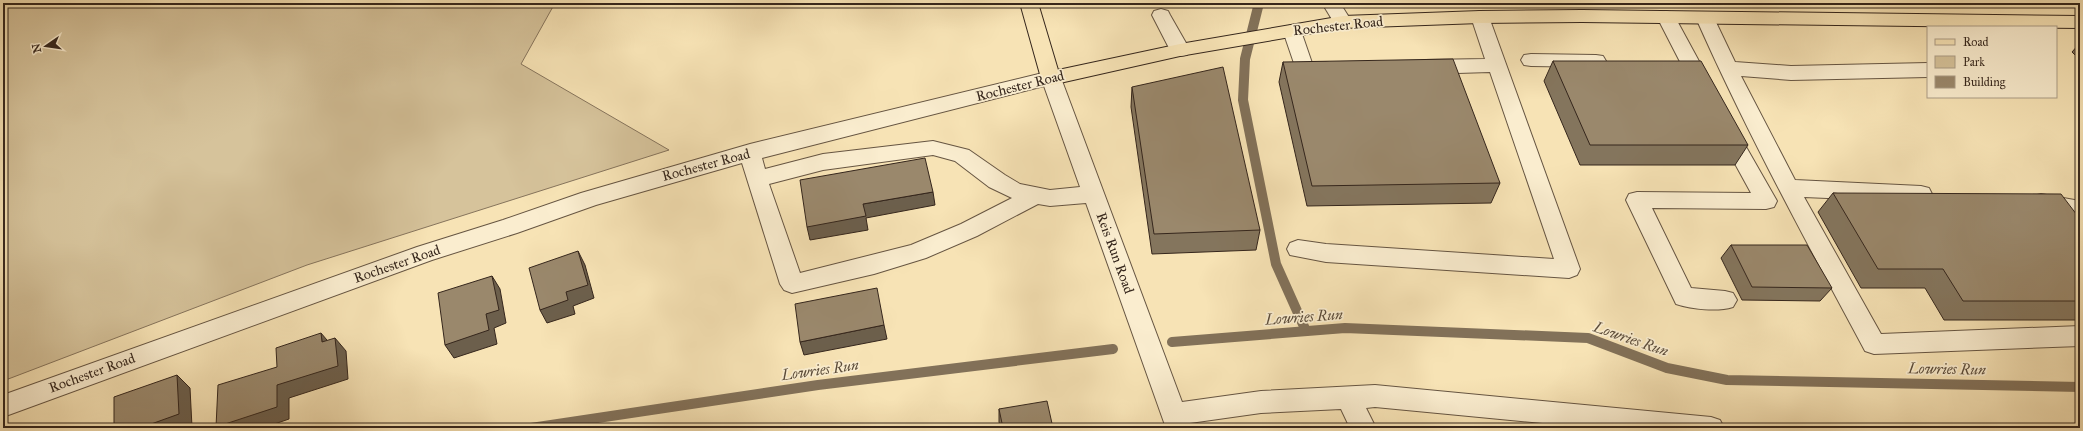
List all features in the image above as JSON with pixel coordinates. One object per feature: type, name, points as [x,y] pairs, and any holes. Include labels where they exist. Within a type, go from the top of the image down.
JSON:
[{"type":"main road","points":[[1030,3],[1051,78]]},
{"type":"main road","name":"Rochester Road","points":[[1051,78],[1236,39],[1343,22],[1480,17],[1666,17],[1937,24],[2080,22]]},
{"type":"street","points":[[1332,3],[1343,22]]},
{"type":"street","points":[[1161,14],[1180,50]]},
{"type":"street","points":[[1298,250],[1569,269],[1480,17]]},
{"type":"street","points":[[1666,17],[1766,201],[1638,200],[1684,297],[1725,300]]},
{"type":"street","points":[[1705,18],[1727,68],[1789,188],[1874,344],[2080,336]]},
{"type":"street","points":[[1292,30],[1305,70],[1343,69]]},
{"type":"street","points":[[1531,60],[1610,61]]},
{"type":"street","points":[[1666,62],[1690,62]]},
{"type":"street","points":[[1405,67],[1497,65]]},
{"type":"street","points":[[1727,68],[1791,73],[1927,70]]},
{"type":"street","name":"Rochester Road","points":[[3,406],[425,253],[509,227],[589,199],[750,152],[1051,78]]},
{"type":"street","name":"Reis Run Road","points":[[1051,78],[1177,422]]},
{"type":"street","points":[[757,179],[824,162],[933,148],[962,155],[997,181],[1015,191],[1050,198],[1094,194]]},
{"type":"street","points":[[750,152],[757,179],[792,284],[876,265],[931,247],[978,227],[1034,196]]},
{"type":"street","points":[[1789,188],[1937,195]]},
{"type":"street","points":[[2023,199],[2080,209]]},
{"type":"street","points":[[1177,422],[1203,408],[1291,400],[1349,400],[1375,396],[1711,428]]},
{"type":"street","points":[[1349,400],[1363,428]]},
{"type":"green space","points":[[3,3],[555,3],[521,64],[669,150],[307,265],[3,381]]},
{"type":"building","points":[[1453,59],[1500,183],[1312,186],[1283,62]]},
{"type":"building","points":[[1553,61],[1701,61],[1748,145],[1590,145]]},
{"type":"building","points":[[1223,67],[1260,230],[1154,234],[1132,87]]},
{"type":"building","points":[[925,158],[933,192],[863,204],[866,216],[807,227],[800,180]]},
{"type":"building","points":[[1833,193],[2061,194],[2080,219],[2080,301],[1963,301],[1943,269],[1878,269]]},
{"type":"building","points":[[1731,245],[1807,245],[1832,288],[1752,287]]},
{"type":"building","points":[[578,251],[588,285],[566,292],[568,300],[540,310],[529,268]]},
{"type":"building","points":[[492,276],[499,310],[486,314],[489,330],[445,345],[438,293]]},
{"type":"building","points":[[877,288],[884,325],[800,342],[795,304]]},
{"type":"building","points":[[321,333],[322,342],[335,338],[338,366],[277,385],[277,407],[216,427],[218,385],[277,367],[276,348]]},
{"type":"building","points":[[177,375],[179,414],[140,428],[114,428],[114,397]]},
{"type":"building","points":[[1047,401],[1053,428],[1003,428],[999,409]]},
{"type":"building","points":[[1419,425],[1459,428],[1419,428]]},
{"type":"waterway","points":[[1259,3],[1245,59],[1243,100],[1276,264],[1306,331]]},
{"type":"waterway","name":"Lowries Run","points":[[1172,342],[1345,328],[1588,338],[1667,368],[1727,380],[2080,387]]},
{"type":"waterway","name":"Lowries Run","points":[[531,428],[818,385],[1113,349]]}]
